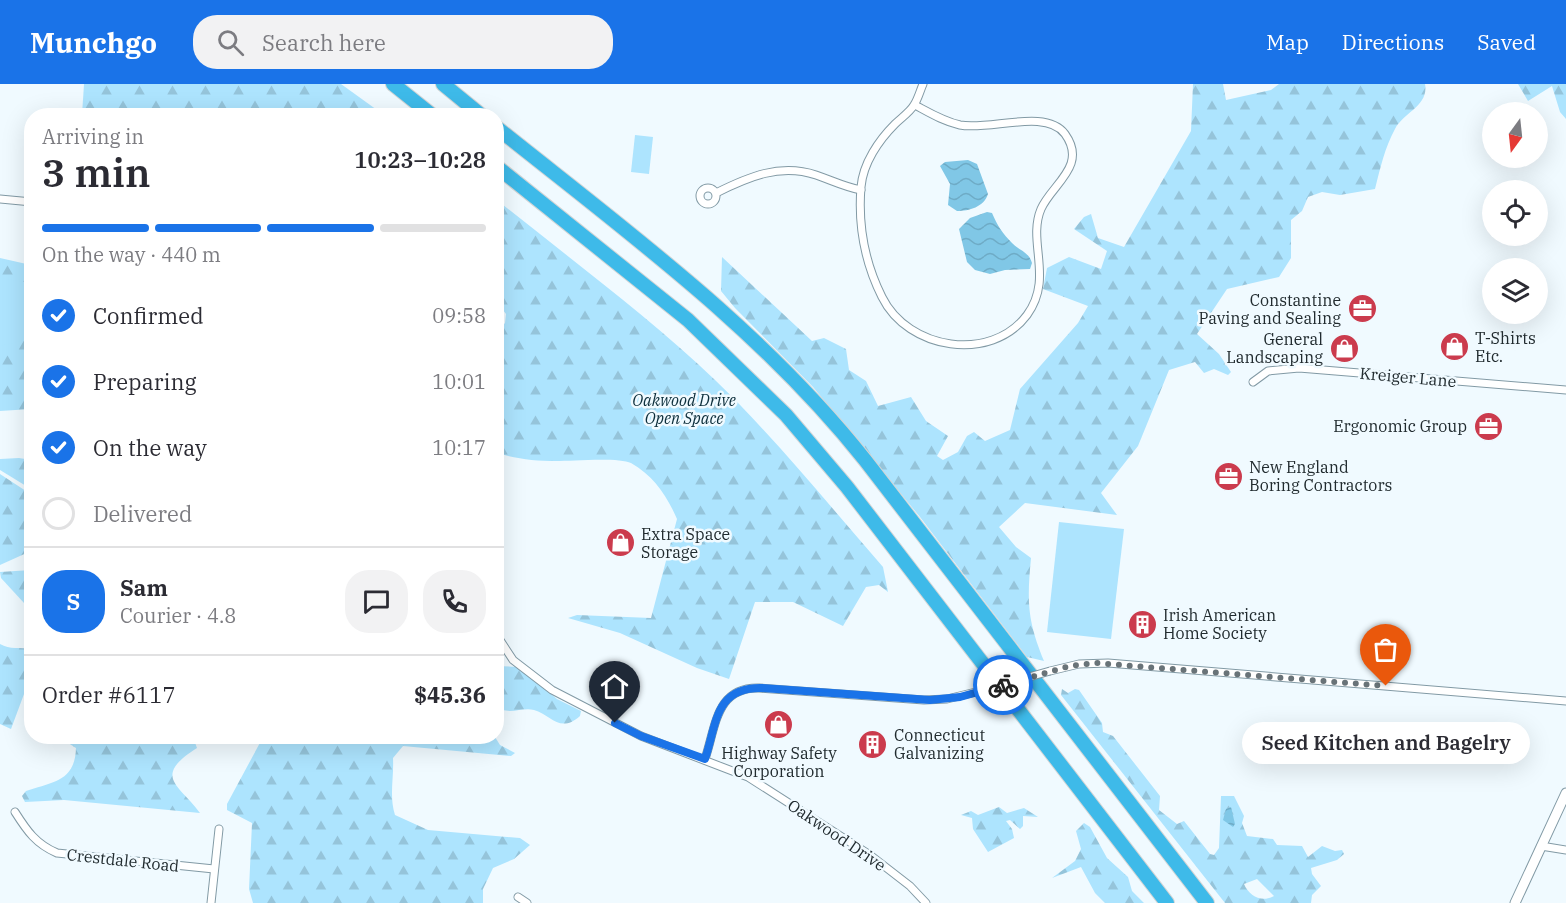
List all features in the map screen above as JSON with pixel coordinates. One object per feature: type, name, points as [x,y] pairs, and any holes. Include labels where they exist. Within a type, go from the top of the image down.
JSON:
[{"type":"highway","points":[[393,84],[423,108]]},
{"type":"highway","points":[[443,84],[472,108]]},
{"type":"highway","points":[[504,133],[716,304],[815,401],[865,460],[1207,903]]},
{"type":"highway","points":[[504,172],[688,320],[786,415],[847,487],[1163,899]]},
{"type":"street","points":[[915,105],[939,118],[962,125],[986,127],[1029,121],[1048,123],[1064,133],[1071,148],[1072,164],[1065,179],[1051,194],[1041,210],[1038,227],[1041,276],[1037,296],[1027,314],[1005,334],[987,343],[962,346],[933,340],[906,326],[883,299],[867,260],[861,220],[861,190],[868,160],[884,135],[915,105],[923,84]]},
{"type":"street","points":[[716,193],[744,179],[771,171],[797,170],[841,186],[861,190]]},
{"type":"street","points":[[0,199],[24,201]]},
{"type":"street","name":"Kreiger Lane","points":[[1253,382],[1268,371],[1306,369],[1566,390]]},
{"type":"street","name":"Oakwood Drive","points":[[504,646],[513,660],[552,690],[641,736],[748,777],[870,855],[910,886],[926,903]]},
{"type":"street","points":[[705,759],[722,705],[728,696],[739,689],[762,688],[924,700],[947,699],[1083,664],[1108,663],[1566,701]]},
{"type":"street","points":[[1515,903],[1566,793]]},
{"type":"street","name":"Crestdale Road","points":[[15,812],[27,832],[42,846],[57,853],[214,869]]},
{"type":"street","points":[[211,903],[219,829]]},
{"type":"street","points":[[1541,846],[1566,850]]},
{"type":"street","points":[[518,897],[527,903]]},
{"type":"green space","points":[[84,84],[341,84],[374,108],[82,108]]},
{"type":"green space","points":[[1193,84],[1223,84],[1226,100],[1271,90],[1279,84],[1425,84],[1425,92],[1420,103],[1399,123],[1391,136],[1375,189],[1340,195],[1322,192],[1308,197],[1302,211],[1291,220],[1291,258],[1279,277],[1227,289],[1197,334],[1219,354],[1231,372],[1228,375],[1214,369],[1204,373],[1195,362],[1169,370],[1138,446],[1101,493],[1117,515],[1025,503],[999,527],[1016,547],[1031,558],[1029,586],[1031,622],[1044,661],[1027,657],[920,517],[813,387],[721,291],[722,257],[812,341],[824,338],[846,349],[849,370],[866,381],[878,406],[911,397],[926,421],[948,436],[937,456],[943,460],[958,452],[967,436],[974,432],[985,441],[1010,430],[1020,389],[1078,323],[1088,306],[1043,289],[1047,268],[1069,257],[1101,269],[1107,251],[1074,229],[1084,217],[1091,214],[1098,238],[1124,247],[1191,131]]},
{"type":"green space","points":[[1518,84],[1566,84],[1566,119],[1560,112],[1552,86],[1528,101]]},
{"type":"green space","points":[[635,135],[653,137],[649,174],[631,172]]},
{"type":"green space","name":"Oakwood Drive Open Space","points":[[504,206],[663,333],[737,402],[883,567],[888,592],[879,585],[866,587],[843,626],[793,602],[755,602],[729,679],[697,668],[620,633],[568,618],[577,615],[651,618],[677,519],[659,487],[631,463],[606,460],[533,460],[504,455],[504,324],[506,314],[504,311]]},
{"type":"green space","points":[[0,258],[24,263],[24,409],[0,411]]},
{"type":"green space","points":[[0,278],[24,282],[24,341],[0,346]]},
{"type":"green space","points":[[0,459],[24,459],[24,485],[0,470]]},
{"type":"green space","points":[[0,474],[24,490],[24,554],[0,565]]},
{"type":"green space","points":[[1059,522],[1124,529],[1111,639],[1047,632]]},
{"type":"green space","points":[[24,570],[24,603],[1,578],[0,572]]},
{"type":"green space","points":[[0,644],[11,648],[24,649],[24,694],[11,729],[0,724]]},
{"type":"green space","points":[[504,666],[518,667],[557,699],[581,711],[580,716],[573,721],[561,723],[531,709],[504,710]]},
{"type":"green space","points":[[1062,689],[1068,693],[1075,689],[1079,690],[1102,723],[1103,732],[1113,736],[1160,796],[1159,810],[1177,824],[1184,821],[1210,854],[1214,855],[1219,848],[1221,796],[1234,796],[1244,816],[1242,823],[1247,836],[1273,839],[1277,845],[1302,846],[1308,857],[1322,846],[1335,851],[1342,850],[1344,854],[1337,860],[1311,868],[1312,874],[1321,886],[1312,895],[1311,903],[1225,903],[1061,695]],"holes":[[[1257,879],[1274,896],[1265,899],[1256,897],[1244,884]]]},
{"type":"green space","points":[[70,744],[196,744],[197,748],[175,766],[172,774],[178,788],[200,813],[64,800],[25,802],[22,796],[26,791],[53,782],[67,774],[75,759],[76,748]]},
{"type":"green space","points":[[259,744],[499,744],[515,753],[511,756],[403,746],[393,758],[392,794],[395,815],[428,830],[520,838],[530,845],[514,859],[493,868],[483,889],[483,903],[253,903],[249,889],[252,823],[227,810],[227,804]]},
{"type":"green space","points":[[999,807],[1007,813],[1024,808],[1038,817],[1023,816],[1023,826],[1020,829],[1010,820],[1006,821],[1012,829],[1014,838],[988,852],[973,829],[972,818],[961,815],[971,811],[978,815]]},
{"type":"green space","points":[[1084,823],[1090,827],[1107,858],[1128,877],[1132,891],[1144,903],[1105,903],[1095,893],[1081,867],[1052,878],[1075,861],[1081,849],[1076,831]]},
{"type":"water","points":[[968,160],[977,164],[988,194],[983,202],[975,207],[957,211],[948,205],[950,184],[940,166],[945,162]]},
{"type":"water","points":[[987,212],[992,213],[1009,240],[1029,256],[1032,263],[1030,269],[1005,270],[990,274],[975,270],[967,262],[959,229],[970,218]]},
{"type":"water","points":[[1231,807],[1235,824],[1233,827],[1223,820],[1226,809]]},
{"type":"way so far","points":[[1003,685],[1070,666],[1096,663],[1386,686]]},
{"type":"place","name":"Constantine Paving and Sealing","points":[[1362,309]]},
{"type":"place","name":"T-Shirts Etc.","points":[[1454,347]]},
{"type":"place","name":"General Landscaping","points":[[1344,348]]},
{"type":"place","name":"Ergonomic Group","points":[[1488,426]]},
{"type":"place","name":"New England Boring Contractors","points":[[1228,476]]},
{"type":"place","name":"Extra Space Storage","points":[[620,543]]},
{"type":"place","name":"Irish American Home Society","points":[[1142,624]]},
{"type":"place","name":"Seed Kitchen and Bagelry","points":[[1386,686]]},
{"type":"place","name":"Highway Safety Corporation","points":[[779,725]]},
{"type":"place","name":"Connecticut Galvanizing","points":[[873,744]]},
{"type":"route","points":[[615,723],[641,736],[705,759],[722,705],[728,696],[739,689],[762,688],[914,700],[943,700],[1003,685]]}]
